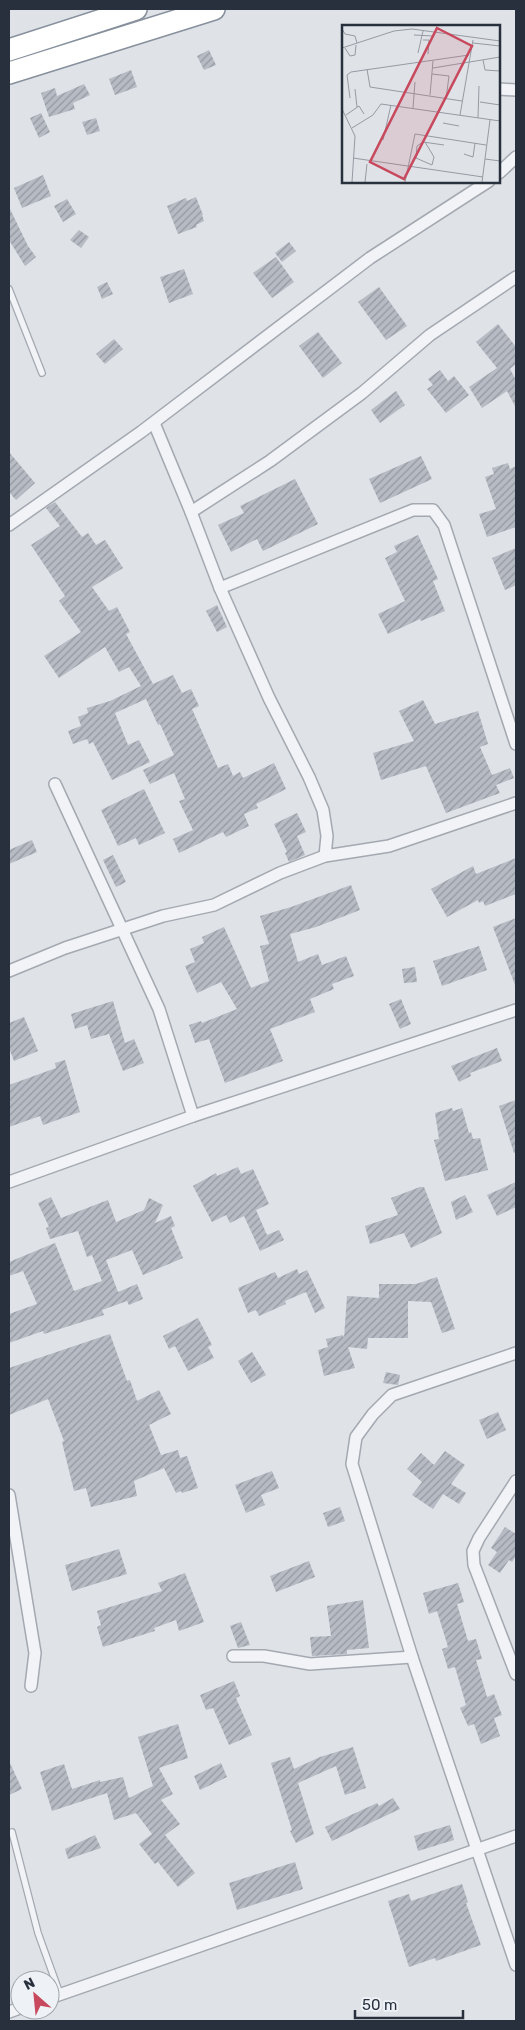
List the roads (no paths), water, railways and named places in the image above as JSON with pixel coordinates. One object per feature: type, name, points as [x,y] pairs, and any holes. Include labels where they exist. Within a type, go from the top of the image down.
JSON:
[{"type":"highway","points":[[9,50],[136,9]]},
{"type":"highway","points":[[9,73],[214,9]]},
{"type":"street","points":[[500,88],[516,90]]},
{"type":"street","points":[[500,172],[516,157]]},
{"type":"street","points":[[9,525],[154,423],[370,258],[487,182]]},
{"type":"street","points":[[191,512],[270,461],[362,393],[430,335],[516,277]]},
{"type":"street","points":[[154,423],[220,588],[269,698],[309,777],[323,810],[327,836],[325,856]]},
{"type":"street","points":[[220,588],[413,510],[433,510],[444,525],[516,744]]},
{"type":"street","points":[[55,784],[159,1009],[193,1116]]},
{"type":"street","points":[[9,971],[65,948],[163,916],[214,905],[280,873],[325,856],[389,846],[516,803]]},
{"type":"street","points":[[9,1182],[193,1116],[516,1010]]},
{"type":"street","points":[[516,1353],[392,1395],[373,1414],[356,1437],[352,1464],[412,1657],[516,1965]]},
{"type":"street","points":[[516,1481],[479,1538],[473,1551],[474,1565],[516,1674]]},
{"type":"street","points":[[9,1495],[35,1653],[31,1686]]},
{"type":"street","points":[[233,1656],[264,1656],[310,1664],[412,1657]]},
{"type":"street","points":[[60,1994],[516,1836]]},
{"type":"lane","points":[[9,289],[42,373]]},
{"type":"lane","points":[[12,1832],[48,1970]]}]
